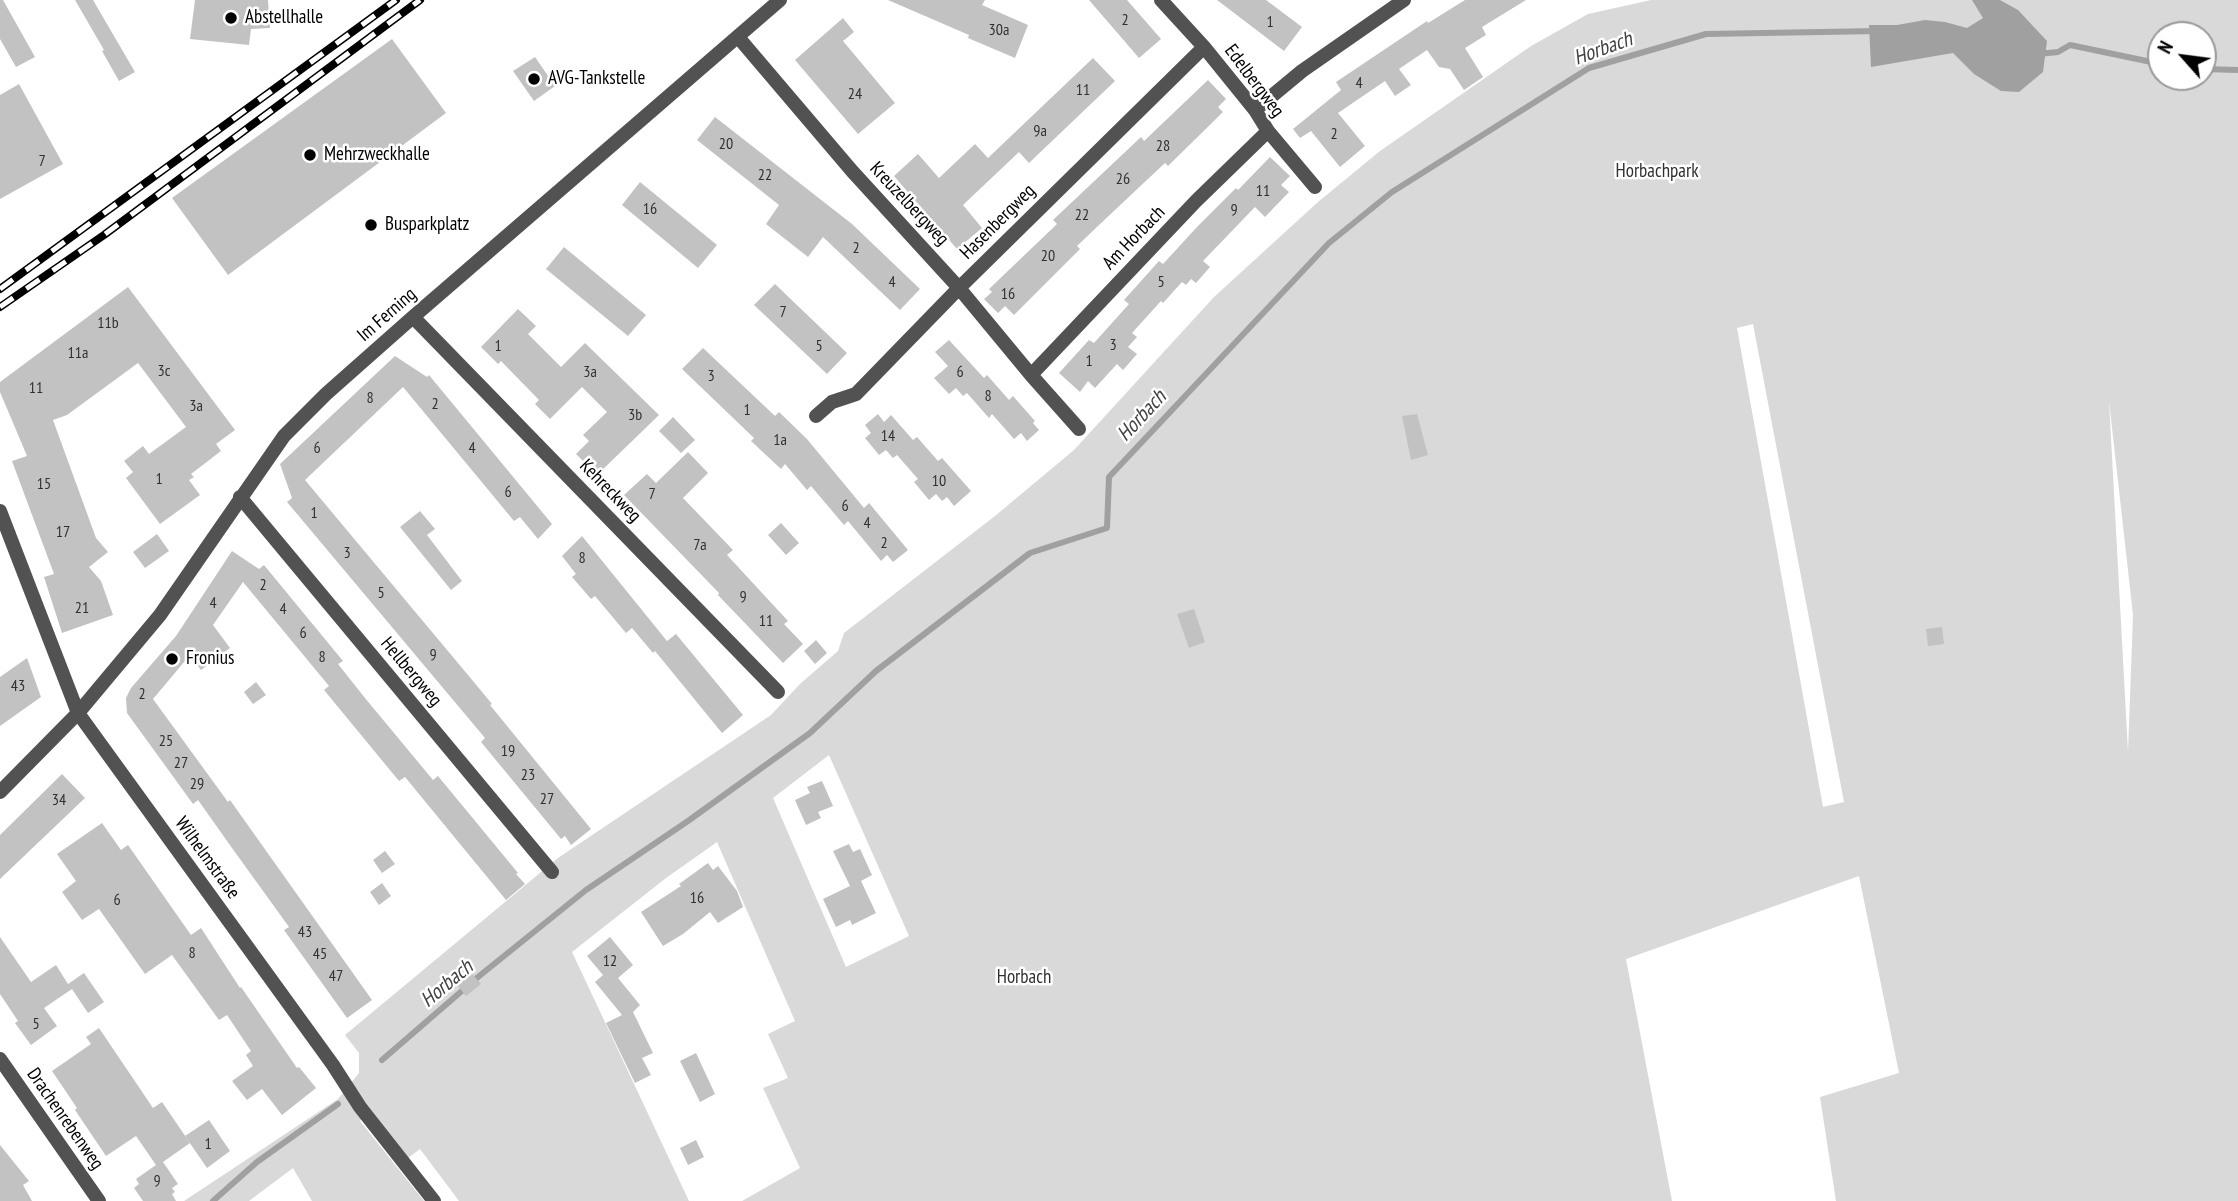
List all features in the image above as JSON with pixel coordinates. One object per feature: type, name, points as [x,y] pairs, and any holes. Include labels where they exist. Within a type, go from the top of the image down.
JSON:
[{"type":"street","name":"Im Ferning","points":[[0,792],[78,713],[160,615],[284,436],[413,317],[780,0]]},
{"type":"street","name":"Edelbergweg","points":[[1161,0],[1255,110],[1268,131],[1315,187]]},
{"type":"street","points":[[1255,110],[1302,71],[1404,0]]},
{"type":"street","name":"Kreuzelbergweg","points":[[738,37],[1079,429]]},
{"type":"street","name":"Hasenbergweg","points":[[816,416],[832,402],[856,394],[959,288],[1203,47]]},
{"type":"street","name":"Am Horbach","points":[[1031,375],[1196,201],[1268,131]]},
{"type":"street","name":"Kehreckweg","points":[[413,317],[778,692]]},
{"type":"street","name":"Hellbergweg","points":[[240,497],[552,872]]},
{"type":"street","name":"Wilhelmstraße","points":[[0,511],[78,713],[333,1065],[360,1107],[434,1201]]},
{"type":"street","name":"Drachenrebenweg","points":[[0,1059],[99,1201]]},
{"type":"green space","name":"Horbachpark","points":[[1651,0],[2238,0],[2238,1201],[1836,1201],[1820,1097],[1899,1073],[1859,876],[1626,959],[1672,1201],[742,1201],[800,1168],[763,1088],[788,1078],[768,1034],[795,1021],[717,842],[666,878],[572,952],[689,1201],[459,1201],[420,1149],[408,1158],[371,1110],[360,1121],[424,1201],[312,1201],[293,1168],[249,1201],[184,1201],[338,1099],[359,1073],[359,1053],[345,1035],[558,858],[771,715],[800,684],[838,651],[844,633],[995,516],[1074,450],[1214,297],[1318,202],[1380,151],[1531,46],[1588,14]],"holes":[[[1753,324],[1844,802],[1823,807],[1737,328]],[[2109,401],[2133,615],[2128,752]],[[829,755],[909,936],[846,967],[773,798]]]},
{"type":"shaded area","points":[[1972,0],[2000,0],[2018,10],[2047,41],[2043,72],[2019,92],[2001,91],[1974,74],[1953,53],[1871,67],[1869,25],[1897,25],[1925,20],[1967,28],[1983,18]]},
{"type":"building","points":[[0,0],[3,0],[35,57],[16,67],[0,39]]},
{"type":"building","points":[[75,0],[93,0],[135,72],[119,81]]},
{"type":"building","name":"Abstellhalle","points":[[195,0],[268,0],[270,28],[251,29],[249,45],[190,39]]},
{"type":"building","points":[[888,0],[985,0],[982,5],[1028,25],[1015,58]]},
{"type":"building","points":[[1089,0],[1127,0],[1161,39],[1139,58]]},
{"type":"building","points":[[1217,0],[1266,0],[1302,27],[1284,51]]},
{"type":"building","points":[[1465,0],[1526,0],[1482,27],[1486,35],[1465,48],[1483,77],[1464,90],[1450,69],[1439,67],[1427,50],[1399,69],[1411,85],[1395,96],[1385,81],[1338,113],[1365,146],[1340,167],[1311,131],[1300,138],[1293,129],[1341,90],[1336,82],[1427,21],[1428,23]]},
{"type":"building","points":[[843,18],[854,32],[843,41],[895,103],[858,134],[795,60]]},
{"type":"building","name":"Mehrzweckhalle","points":[[392,39],[446,113],[228,275],[172,198]]},
{"type":"building","name":"AVG-Tankstelle","points":[[535,57],[555,86],[534,101],[513,71]]},
{"type":"building","points":[[1093,58],[1115,81],[1029,163],[1019,152],[963,205],[982,228],[957,249],[894,176],[918,154],[939,178],[975,144],[988,158]]},
{"type":"building","points":[[1208,80],[1226,99],[1218,107],[1223,112],[1168,166],[1165,163],[1077,246],[1080,249],[1014,315],[1005,306],[998,313],[984,299],[992,292],[989,289],[1057,224],[1053,220],[1141,137],[1144,141]]},
{"type":"building","points":[[19,84],[63,164],[0,199],[0,95]]},
{"type":"building","points":[[715,117],[852,224],[920,289],[900,310],[823,237],[808,257],[766,224],[779,205],[697,140]]},
{"type":"building","points":[[1270,157],[1290,176],[1281,185],[1289,192],[1265,217],[1255,207],[1203,261],[1210,267],[1196,283],[1191,279],[1186,285],[1182,282],[1163,303],[1161,301],[1132,333],[1137,337],[1128,347],[1137,354],[1123,370],[1117,364],[1095,388],[1088,381],[1080,392],[1059,373],[1089,340],[1094,343],[1129,304],[1124,300],[1159,261],[1163,264],[1236,188],[1238,190]]},
{"type":"building","points":[[640,182],[717,245],[698,268],[622,205]]},
{"type":"building","points":[[564,247],[646,315],[628,336],[546,269]]},
{"type":"building","points":[[775,284],[847,353],[827,374],[754,305]]},
{"type":"building","points":[[128,287],[235,430],[216,444],[221,451],[191,474],[194,477],[189,480],[200,495],[160,524],[126,478],[133,472],[124,461],[143,446],[149,454],[186,427],[138,363],[67,415],[53,420],[96,538],[108,552],[89,567],[101,581],[113,615],[62,633],[44,577],[54,574],[12,461],[27,456],[0,392],[0,382]]},
{"type":"building","points":[[518,309],[536,326],[528,334],[561,367],[585,343],[659,415],[597,475],[576,454],[589,441],[583,435],[607,412],[582,387],[550,419],[535,404],[539,400],[501,361],[498,364],[481,347]]},
{"type":"building","points":[[949,340],[984,378],[987,375],[1009,400],[1013,396],[1035,421],[1033,423],[1039,430],[1027,441],[1021,433],[1014,439],[992,414],[989,418],[967,393],[963,396],[956,388],[949,394],[934,378],[948,366],[935,352]]},
{"type":"building","points":[[703,348],[775,416],[779,412],[807,439],[864,508],[869,503],[908,550],[893,562],[887,555],[881,561],[848,521],[844,525],[811,486],[807,490],[785,464],[781,469],[751,441],[754,438],[682,369]]},
{"type":"building","points":[[395,356],[427,377],[429,375],[552,524],[538,539],[520,517],[514,521],[403,387],[305,480],[492,704],[490,705],[591,829],[571,845],[565,836],[561,839],[481,742],[485,738],[287,502],[292,498],[280,464]]},
{"type":"building","points":[[878,414],[884,422],[891,415],[913,440],[917,437],[938,461],[942,458],[971,491],[954,506],[947,497],[942,501],[936,494],[929,500],[914,482],[918,479],[897,455],[893,458],[886,450],[879,455],[865,438],[871,433],[865,425]]},
{"type":"building","points":[[1417,414],[1428,455],[1411,460],[1402,416]]},
{"type":"building","points":[[673,417],[695,440],[681,453],[659,431]]},
{"type":"building","points":[[688,452],[708,473],[683,498],[733,550],[727,555],[788,621],[784,624],[803,644],[783,663],[624,495],[647,474],[656,483]]},
{"type":"building","points":[[420,511],[435,529],[427,535],[462,581],[451,590],[400,527]]},
{"type":"building","points":[[781,523],[799,543],[786,555],[768,535]]},
{"type":"building","points":[[157,534],[169,551],[145,568],[133,552]]},
{"type":"building","points":[[582,536],[667,641],[676,634],[743,715],[722,733],[655,651],[653,653],[632,628],[626,633],[595,596],[591,599],[572,577],[576,574],[562,556]]},
{"type":"building","points":[[232,551],[259,569],[264,565],[343,661],[338,664],[365,698],[433,780],[438,776],[525,884],[506,900],[405,777],[399,781],[324,690],[329,686],[243,582],[213,625],[230,648],[201,670],[190,655],[153,699],[228,802],[230,800],[372,1000],[347,1018],[284,930],[289,927],[198,800],[193,804],[127,713],[126,698],[131,688],[176,636]]},
{"type":"building","points":[[1194,609],[1205,642],[1189,648],[1177,614]]},
{"type":"building","points":[[1942,627],[1944,644],[1928,646],[1926,629]]},
{"type":"building","points":[[816,640],[827,653],[815,664],[804,651]]},
{"type":"building","points":[[27,658],[41,697],[0,726],[0,677]]},
{"type":"building","points":[[256,682],[266,695],[253,704],[244,692]]},
{"type":"building","points":[[62,774],[85,798],[0,879],[0,835]]},
{"type":"building","points":[[822,781],[833,806],[818,812],[821,818],[806,825],[795,800],[810,793],[807,787]]},
{"type":"building","points":[[102,823],[121,850],[128,845],[191,935],[201,928],[297,1068],[299,1067],[316,1088],[282,1115],[262,1089],[247,1100],[232,1081],[253,1066],[246,1055],[251,1051],[227,1015],[219,1020],[172,955],[145,974],[99,909],[82,920],[62,892],[76,881],[57,854]]},
{"type":"building","points":[[849,844],[853,852],[860,849],[872,875],[861,881],[876,913],[852,925],[850,920],[836,927],[823,899],[850,886],[833,851]]},
{"type":"building","points":[[385,851],[395,864],[382,873],[373,860]]},
{"type":"building","points":[[708,863],[713,870],[718,866],[737,891],[743,907],[718,923],[710,912],[663,946],[641,912],[681,886],[679,884]]},
{"type":"building","points":[[382,883],[391,896],[379,905],[370,892]]},
{"type":"building","points":[[0,937],[31,982],[56,965],[68,984],[84,973],[104,1002],[88,1013],[72,989],[44,1008],[57,1026],[31,1045],[15,1023],[18,1021],[0,994]]},
{"type":"building","points":[[610,937],[633,965],[618,978],[640,1005],[633,1012],[653,1053],[642,1058],[651,1075],[635,1083],[606,1023],[622,1015],[595,982],[603,975],[587,956]]},
{"type":"building","points":[[468,969],[481,984],[466,996],[454,981]]},
{"type":"building","points":[[99,1028],[153,1108],[162,1102],[190,1143],[163,1162],[178,1184],[172,1188],[176,1201],[143,1201],[134,1188],[139,1184],[136,1179],[156,1165],[136,1136],[106,1156],[52,1071],[91,1044],[86,1037]]},
{"type":"building","points":[[696,1053],[715,1094],[700,1102],[680,1061]]},
{"type":"building","points":[[209,1120],[230,1151],[207,1168],[185,1136]]},
{"type":"building","points":[[696,1140],[704,1157],[688,1165],[680,1148]]},
{"type":"building","points":[[0,1145],[29,1181],[23,1185],[32,1201],[0,1201]]},
{"type":"waterway","name":"Horbach","points":[[382,1060],[478,977],[586,890],[810,733],[876,671],[1030,553],[1107,528],[1109,477],[1329,243],[1392,192],[1589,68],[1706,34],[1878,31]]},
{"type":"waterway","name":"Horbach","points":[[2038,54],[2058,52],[2070,45],[2147,61]]},
{"type":"waterway","name":"Horbach","points":[[2217,69],[2238,70]]},
{"type":"waterway","name":"Horbach","points":[[213,1201],[257,1162],[338,1104]]},
{"type":"railway","points":[[0,289],[396,0]]},
{"type":"railway","points":[[0,307],[104,235],[420,0]]},
{"type":"place","name":"Abstellhalle","points":[[231,18]]},
{"type":"place","name":"AVG-Tankstelle","points":[[534,79]]},
{"type":"place","name":"Mehrzweckhalle","points":[[310,155]]},
{"type":"place","name":"Busparkplatz","points":[[371,225]]},
{"type":"place","name":"Fronius","points":[[172,659]]}]
